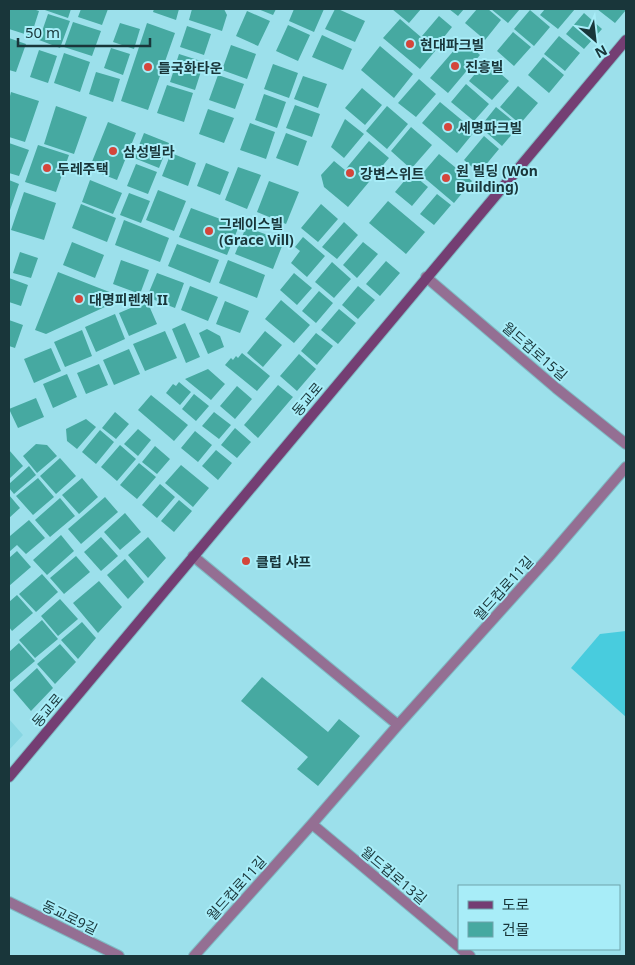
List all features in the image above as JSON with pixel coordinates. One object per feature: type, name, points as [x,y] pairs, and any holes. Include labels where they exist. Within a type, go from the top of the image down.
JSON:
[{"type":"street","name":"동교로","points":[[9,777],[626,40]]},
{"type":"street","name":"월드컵로15길","points":[[426,277],[556,388],[626,444]]},
{"type":"street","name":"월드컵로11길","points":[[194,956],[626,468]]},
{"type":"street","points":[[193,556],[398,725]]},
{"type":"street","name":"월드컵로13길","points":[[312,824],[458,946]]},
{"type":"street","name":"동교로9길","points":[[9,902],[119,956]]},
{"type":"shaded area","points":[[626,631],[626,717],[571,668],[600,634]]},
{"type":"shaded area","points":[[9,719],[23,735],[9,750]]},
{"type":"building","points":[[9,9],[33,9],[39,11],[31,36],[9,29]]},
{"type":"building","points":[[42,9],[71,9],[68,18]]},
{"type":"building","points":[[81,9],[108,9],[102,25],[78,17]]},
{"type":"building","points":[[154,9],[179,9],[176,20],[153,12]]},
{"type":"building","points":[[192,9],[224,9],[227,15],[222,31],[189,20]]},
{"type":"building","points":[[258,9],[276,9],[273,15]]},
{"type":"building","points":[[294,9],[324,9],[314,32],[289,21]]},
{"type":"building","points":[[335,9],[365,21],[355,42],[325,29]]},
{"type":"building","points":[[392,9],[421,9],[409,23]]},
{"type":"building","points":[[449,9],[464,9],[458,16]]},
{"type":"building","points":[[477,9],[488,9],[501,20],[485,40],[465,23]]},
{"type":"building","points":[[491,9],[520,9],[508,23]]},
{"type":"building","points":[[545,9],[575,9],[558,29],[540,15]]},
{"type":"building","points":[[597,9],[626,9],[626,10],[615,23]]},
{"type":"building","points":[[530,10],[550,27],[534,46],[514,29]]},
{"type":"building","points":[[247,11],[270,21],[258,46],[236,36]]},
{"type":"building","points":[[584,13],[602,29],[584,49],[566,34]]},
{"type":"building","points":[[48,14],[70,21],[60,48],[39,40]]},
{"type":"building","points":[[439,16],[452,27],[436,47],[422,36]]},
{"type":"building","name":"현대파크빌","points":[[400,19],[436,50],[420,69],[383,38]]},
{"type":"building","points":[[73,22],[101,31],[92,56],[64,47]]},
{"type":"building","points":[[120,23],[140,29],[134,49],[113,42]]},
{"type":"building","name":"들국화타운","points":[[147,23],[175,33],[148,110],[121,101]]},
{"type":"building","points":[[288,25],[310,35],[298,61],[276,51]]},
{"type":"building","points":[[187,26],[211,34],[204,55],[180,47]]},
{"type":"building","points":[[513,32],[531,47],[514,66],[497,51]]},
{"type":"building","points":[[322,35],[352,49],[343,70],[312,57]]},
{"type":"building","points":[[559,36],[580,53],[565,71],[544,54]]},
{"type":"building","points":[[9,38],[26,44],[16,72],[9,70]]},
{"type":"building","name":"진흥빌","points":[[463,40],[480,55],[448,93],[430,78]]},
{"type":"building","points":[[231,45],[256,54],[247,79],[222,70]]},
{"type":"building","points":[[380,46],[413,74],[394,98],[361,70]]},
{"type":"building","points":[[111,48],[130,54],[123,75],[104,68]]},
{"type":"building","points":[[39,50],[57,56],[48,83],[30,77]]},
{"type":"building","points":[[64,53],[90,62],[80,92],[54,83]]},
{"type":"building","points":[[179,54],[204,62],[195,90],[170,82]]},
{"type":"building","points":[[543,57],[564,75],[549,93],[528,75]]},
{"type":"building","points":[[486,61],[509,81],[492,100],[469,81]]},
{"type":"building","points":[[273,64],[298,73],[289,98],[264,89]]},
{"type":"building","points":[[96,72],[120,79],[113,102],[89,94]]},
{"type":"building","points":[[218,75],[244,84],[235,109],[209,100]]},
{"type":"building","points":[[303,76],[327,84],[318,108],[294,99]]},
{"type":"building","points":[[419,79],[436,94],[416,117],[398,103]]},
{"type":"building","points":[[466,84],[489,104],[474,121],[451,102]]},
{"type":"building","points":[[167,85],[193,93],[184,122],[157,113]]},
{"type":"building","points":[[518,86],[538,103],[520,124],[500,107]]},
{"type":"building","points":[[362,88],[382,105],[365,125],[345,108]]},
{"type":"building","points":[[11,92],[39,101],[25,142],[9,137],[9,100]]},
{"type":"building","points":[[264,94],[286,102],[277,128],[255,120]]},
{"type":"building","name":"세명파크빌","points":[[440,102],[475,131],[457,153],[422,123]]},
{"type":"building","points":[[295,105],[320,114],[312,137],[286,128]]},
{"type":"building","points":[[56,106],[87,117],[74,154],[44,144]]},
{"type":"building","points":[[387,106],[408,124],[387,149],[366,131]]},
{"type":"building","points":[[496,107],[519,126],[502,146],[480,127]]},
{"type":"building","points":[[208,109],[234,118],[224,143],[199,134]]},
{"type":"building","points":[[345,119],[364,134],[344,158],[331,147]]},
{"type":"building","name":"삼성빌라","points":[[108,122],[136,133],[117,180],[89,169]]},
{"type":"building","points":[[250,123],[275,132],[266,159],[240,150]]},
{"type":"building","points":[[411,127],[432,145],[411,169],[391,151]]},
{"type":"building","points":[[144,133],[169,143],[159,168],[134,158]]},
{"type":"building","points":[[286,133],[307,141],[298,166],[276,158]]},
{"type":"building","points":[[484,136],[499,149],[479,173],[464,160]]},
{"type":"building","name":"강변스위트","points":[[369,141],[389,158],[348,207],[324,187],[321,175],[334,161],[345,170]]},
{"type":"building","points":[[9,143],[29,150],[19,176],[9,173]]},
{"type":"building","name":"두레주택","points":[[38,145],[69,155],[56,192],[25,182]]},
{"type":"building","points":[[171,153],[196,163],[188,186],[162,176]]},
{"type":"building","name":"원 빌딩 (Won Building)","points":[[439,154],[472,181],[454,203],[421,175]]},
{"type":"building","points":[[206,163],[229,172],[220,195],[197,186]]},
{"type":"building","points":[[136,164],[157,172],[148,194],[127,186]]},
{"type":"building","points":[[238,167],[261,175],[247,209],[225,200]]},
{"type":"building","points":[[411,173],[428,187],[412,206],[395,192]]},
{"type":"building","points":[[9,180],[19,184],[9,213]]},
{"type":"building","points":[[90,180],[122,193],[113,214],[82,202]]},
{"type":"building","points":[[269,181],[299,192],[286,224],[257,212]]},
{"type":"building","points":[[158,190],[186,201],[174,231],[146,220]]},
{"type":"building","points":[[24,192],[56,203],[44,240],[11,230]]},
{"type":"building","points":[[129,193],[150,201],[141,223],[120,215]]},
{"type":"building","points":[[437,194],[451,205],[434,225],[420,214]]},
{"type":"building","points":[[388,201],[425,232],[406,254],[369,223]]},
{"type":"building","points":[[81,204],[116,218],[107,242],[72,228]]},
{"type":"building","points":[[321,204],[338,219],[318,242],[301,228]]},
{"type":"building","name":"그레이스빌 (Grace Vill)","points":[[191,208],[239,226],[227,255],[179,237]]},
{"type":"building","points":[[124,220],[169,238],[160,262],[115,245]]},
{"type":"building","points":[[344,222],[358,235],[337,259],[322,247]]},
{"type":"building","points":[[246,227],[284,241],[273,269],[235,254]]},
{"type":"building","points":[[303,237],[325,256],[307,277],[291,263],[300,251],[295,247]]},
{"type":"building","points":[[72,242],[104,255],[95,278],[63,265]]},
{"type":"building","points":[[363,242],[378,254],[357,278],[343,265]]},
{"type":"building","points":[[177,244],[219,260],[210,283],[168,266]]},
{"type":"building","points":[[20,252],[38,258],[31,278],[13,273]]},
{"type":"building","points":[[121,260],[149,270],[140,294],[113,284]]},
{"type":"building","points":[[228,260],[265,275],[257,298],[219,283]]},
{"type":"building","points":[[386,261],[400,273],[380,296],[366,284]]},
{"type":"building","points":[[332,262],[351,279],[334,298],[315,282]]},
{"type":"building","name":"대명피렌체 II","points":[[58,272],[112,293],[107,306],[46,334],[35,330]]},
{"type":"building","points":[[157,273],[184,283],[175,308],[147,297]]},
{"type":"building","points":[[294,273],[312,288],[297,305],[280,290]]},
{"type":"building","points":[[9,278],[28,285],[21,306],[9,302]]},
{"type":"building","points":[[190,286],[218,297],[208,321],[181,310]]},
{"type":"building","points":[[358,286],[375,300],[358,319],[342,305]]},
{"type":"building","points":[[319,291],[333,303],[316,323],[302,311]]},
{"type":"building","points":[[281,300],[310,325],[294,343],[265,319]]},
{"type":"building","points":[[147,301],[157,324],[129,336],[119,313]]},
{"type":"building","points":[[225,301],[249,311],[240,333],[216,324]]},
{"type":"building","points":[[339,309],[356,323],[338,344],[321,330]]},
{"type":"building","points":[[115,314],[125,339],[96,352],[85,327]]},
{"type":"building","points":[[9,320],[23,325],[15,348],[9,346]]},
{"type":"building","points":[[185,323],[200,357],[186,363],[172,329]]},
{"type":"building","points":[[207,329],[220,336],[224,347],[208,354],[199,333]]},
{"type":"building","points":[[82,330],[92,356],[65,367],[54,342]]},
{"type":"building","points":[[165,331],[177,358],[145,371],[133,344]]},
{"type":"building","points":[[265,331],[282,345],[263,367],[247,353]]},
{"type":"building","points":[[316,333],[333,346],[317,365],[301,351]]},
{"type":"building","points":[[51,348],[61,371],[34,383],[24,359]]},
{"type":"building","points":[[129,349],[140,374],[114,385],[103,360]]},
{"type":"building","points":[[242,353],[270,376],[257,391],[225,365],[231,358],[233,360],[236,356],[238,358]]},
{"type":"building","points":[[299,354],[316,369],[297,391],[280,376]]},
{"type":"building","points":[[99,364],[108,385],[86,394],[77,373]]},
{"type":"building","points":[[208,369],[225,384],[211,400],[185,379]]},
{"type":"building","points":[[67,374],[77,397],[53,408],[43,384]]},
{"type":"building","points":[[179,382],[191,392],[180,405],[166,393],[173,384],[176,386]]},
{"type":"building","points":[[278,385],[293,397],[258,438],[244,425]]},
{"type":"building","points":[[237,386],[252,399],[235,419],[220,406]]},
{"type":"building","points":[[194,394],[209,406],[196,421],[182,409]]},
{"type":"building","points":[[151,395],[188,425],[174,441],[138,410]]},
{"type":"building","points":[[36,398],[44,417],[18,428],[9,409]]},
{"type":"building","points":[[115,412],[129,424],[116,439],[102,428]]},
{"type":"building","points":[[214,412],[231,425],[219,439],[202,426]]},
{"type":"building","points":[[86,419],[96,427],[77,449],[67,441],[66,429]]},
{"type":"building","points":[[235,428],[251,442],[237,458],[221,445]]},
{"type":"building","points":[[138,429],[151,440],[138,456],[124,444]]},
{"type":"building","points":[[100,430],[114,442],[96,464],[82,452]]},
{"type":"building","points":[[195,431],[212,445],[198,462],[181,448]]},
{"type":"building","points":[[36,444],[47,445],[57,456],[37,473],[23,456]]},
{"type":"building","points":[[120,445],[136,459],[117,481],[101,467]]},
{"type":"building","points":[[155,446],[170,459],[157,474],[142,462]]},
{"type":"building","points":[[9,450],[23,466],[9,479]]},
{"type":"building","points":[[216,450],[232,463],[218,480],[202,466]]},
{"type":"building","points":[[60,458],[76,476],[56,494],[40,476]]},
{"type":"building","points":[[139,463],[156,477],[137,499],[120,485]]},
{"type":"building","points":[[181,465],[209,488],[193,507],[165,483]]},
{"type":"building","points":[[29,466],[36,475],[14,494],[9,488],[9,484]]},
{"type":"building","points":[[38,478],[54,497],[33,515],[16,496]]},
{"type":"building","points":[[82,478],[98,497],[79,514],[62,495]]},
{"type":"building","points":[[160,484],[175,497],[157,518],[142,505]]},
{"type":"building","points":[[9,495],[20,508],[9,518]]},
{"type":"building","points":[[105,497],[118,512],[81,544],[68,529]]},
{"type":"building","points":[[60,498],[75,516],[50,537],[35,520]]},
{"type":"building","points":[[179,500],[192,511],[174,532],[161,521]]},
{"type":"building","points":[[125,513],[141,532],[120,550],[104,532]]},
{"type":"building","points":[[29,520],[45,538],[26,554],[17,545],[9,552],[9,535]]},
{"type":"building","points":[[61,535],[74,551],[47,575],[33,560]]},
{"type":"building","points":[[101,537],[118,556],[101,571],[84,552]]},
{"type":"building","points":[[148,537],[166,558],[148,578],[128,555]]},
{"type":"building","points":[[17,551],[31,567],[9,586],[9,558]]},
{"type":"building","points":[[76,556],[90,572],[64,594],[50,578]]},
{"type":"building","points":[[125,559],[144,582],[128,599],[107,575]]},
{"type":"building","points":[[42,574],[58,592],[36,612],[19,594]]},
{"type":"building","points":[[99,581],[122,607],[98,633],[73,603]]},
{"type":"building","points":[[17,595],[33,613],[12,631],[9,627],[9,602]]},
{"type":"building","points":[[60,599],[78,619],[58,636],[41,616]]},
{"type":"building","points":[[42,620],[58,639],[35,658],[19,640]]},
{"type":"building","points":[[82,622],[96,638],[78,659],[61,640]]},
{"type":"building","points":[[19,643],[35,661],[9,683],[9,652]]},
{"type":"building","points":[[60,644],[76,662],[55,684],[37,664]]},
{"type":"building","points":[[37,668],[53,688],[31,711],[13,690]]},
{"type":"building","points":[[262,677],[328,732],[339,719],[360,736],[318,786],[297,769],[308,757],[241,701]]},
{"type":"place","name":"현대파크빌","points":[[410,44]]},
{"type":"place","name":"진흥빌","points":[[455,66]]},
{"type":"place","name":"들국화타운","points":[[148,67]]},
{"type":"place","name":"세명파크빌","points":[[448,127]]},
{"type":"place","name":"삼성빌라","points":[[113,151]]},
{"type":"place","name":"두레주택","points":[[47,168]]},
{"type":"place","name":"강변스위트","points":[[350,173]]},
{"type":"place","name":"원 빌딩 (Won Building)","points":[[446,178]]},
{"type":"place","name":"그레이스빌 (Grace Vill)","points":[[209,231]]},
{"type":"place","name":"대명피렌체 II","points":[[79,299]]},
{"type":"place","name":"클럽 샤프","points":[[246,561]]}]
